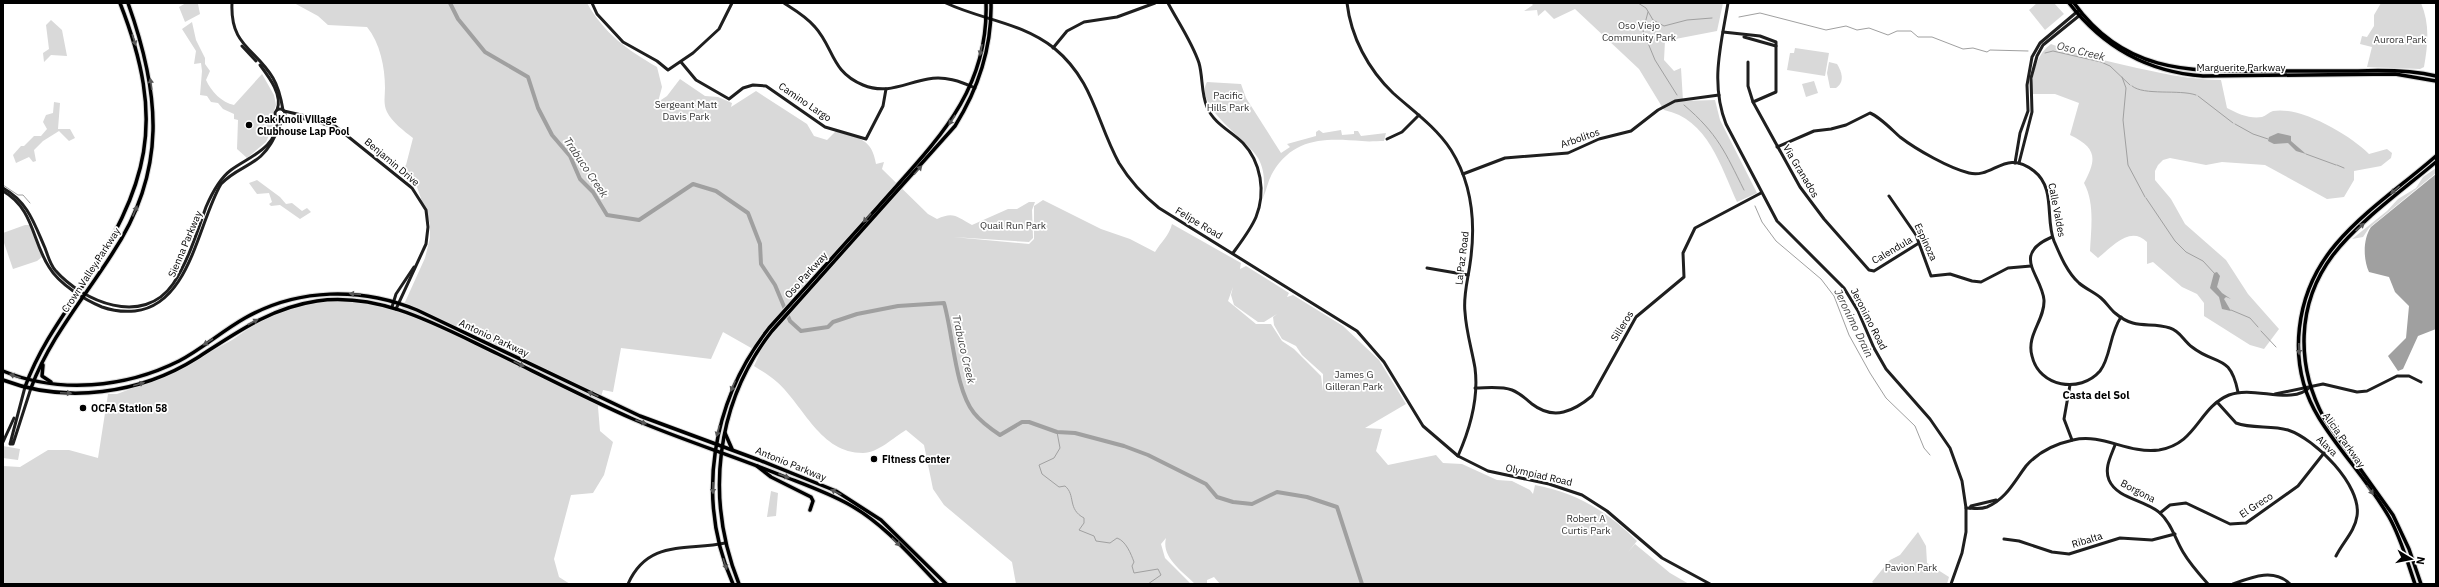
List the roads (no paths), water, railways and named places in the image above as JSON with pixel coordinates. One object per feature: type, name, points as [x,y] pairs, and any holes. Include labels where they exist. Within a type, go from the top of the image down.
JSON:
[{"type":"main road","name":"Crown Valley Parkway","points":[[25,387],[48,338],[123,219],[134,193],[144,151],[146,112],[143,75],[137,49],[120,3]]},
{"type":"main road","name":"Crown Valley Parkway","points":[[31,388],[48,352],[85,294],[113,254],[129,224],[140,199],[150,161],[153,110],[150,78],[144,49],[128,3]]},
{"type":"main road","name":"Oso Parkway","points":[[739,584],[725,542],[719,500],[722,446],[741,382],[771,330],[820,272],[941,136],[957,112],[971,86],[981,53],[986,17],[986,3]]},
{"type":"main road","name":"Oso Parkway","points":[[733,584],[719,544],[713,497],[715,443],[737,378],[756,346],[822,277],[945,139],[960,118],[975,88],[986,53],[991,19],[991,3]]},
{"type":"main road","name":"Marguerite Parkway","points":[[2069,3],[2078,11]]},
{"type":"main road","name":"Marguerite Parkway","points":[[2074,3],[2081,15],[2101,38],[2127,56],[2152,66],[2177,73],[2203,76],[2395,74],[2436,81]]},
{"type":"main road","name":"Marguerite Parkway","points":[[2081,15],[2119,46],[2146,60],[2184,70],[2402,71],[2436,76]]},
{"type":"main road","name":"Alicia Parkway","points":[[2415,584],[2398,536],[2379,501],[2318,418],[2306,392],[2298,352],[2300,318],[2305,298],[2321,263],[2348,232],[2436,156]]},
{"type":"main road","name":"Alicia Parkway","points":[[2421,584],[2409,549],[2393,515],[2324,418],[2310,387],[2304,352],[2304,328],[2309,302],[2322,272],[2346,240],[2436,162]]},
{"type":"main road","name":"Antonio Parkway","points":[[3,371],[33,381],[60,384],[105,384],[147,374],[179,361],[251,315],[293,299],[318,295],[344,294],[370,296],[393,301],[452,328],[485,346],[636,420],[827,493],[864,514],[890,536],[938,584]]},
{"type":"main road","name":"Antonio Parkway","points":[[3,380],[25,387],[59,392],[90,393],[113,390],[145,382],[184,365],[257,320],[299,304],[340,300],[368,302],[392,307],[485,346],[628,410],[823,486],[859,505],[894,532],[946,584]]},
{"type":"main road","points":[[48,352],[42,368],[42,376],[48,380],[60,384]]},
{"type":"main road","points":[[669,432],[673,428]]},
{"type":"main road","points":[[725,432],[733,450]]},
{"type":"main road","points":[[756,465],[771,477],[811,497],[813,501],[810,510]]},
{"type":"main road","points":[[2379,501],[2393,515],[2393,519],[2399,532],[2398,536]]},
{"type":"street","points":[[232,3],[231,14],[236,36],[246,53],[272,82],[278,101],[275,115],[277,119]]},
{"type":"street","points":[[232,3],[233,22],[239,39],[272,77],[281,96],[284,118]]},
{"type":"street","points":[[592,3],[597,14],[623,42],[657,61],[668,70],[681,62],[719,29],[732,3]]},
{"type":"street","points":[[784,3],[816,27],[834,61],[846,74],[863,85],[886,89],[939,78],[954,79],[975,88]]},
{"type":"street","name":"Felipe Road","points":[[946,3],[1027,31],[1053,48],[1065,58],[1089,91],[1116,156],[1138,189],[1159,208],[1357,331],[1384,362],[1423,426],[1458,456]]},
{"type":"street","points":[[1053,48],[1067,31],[1080,24],[1090,20],[1117,17],[1155,3]]},
{"type":"street","points":[[1168,3],[1196,56],[1202,93],[1208,108],[1222,127],[1243,143],[1257,163],[1261,180],[1256,216],[1233,253]]},
{"type":"street","name":"La Paz Road","points":[[1347,3],[1354,33],[1368,63],[1389,89],[1419,115],[1445,142],[1463,174],[1470,196],[1473,221],[1464,311],[1475,370],[1475,388],[1471,422],[1458,456]]},
{"type":"street","name":"Jeronimo Road","points":[[1728,3],[1718,60],[1719,95],[1726,124],[1777,221],[1844,288],[1858,311],[1874,348],[1886,369],[1941,434],[1957,465],[1968,508],[1962,553],[1951,584]]},
{"type":"street","points":[[2030,97],[2027,79],[2036,50],[2040,43],[2078,11]]},
{"type":"street","points":[[1777,147],[1814,131],[1846,125],[1870,113],[1915,148],[1967,173],[1980,173],[2005,163],[2017,163],[2020,144],[2030,118],[2031,78],[2037,56],[2043,45],[2081,15]]},
{"type":"street","points":[[1722,32],[1764,39],[1776,46],[1776,92],[1753,102]]},
{"type":"street","name":"Camino Largo","points":[[681,62],[696,80],[729,100],[743,88],[753,85],[766,86],[824,128],[866,139],[883,106],[886,89]]},
{"type":"street","name":"Via Granados","points":[[1748,62],[1748,86],[1753,102],[1800,187],[1819,213],[1872,271]]},
{"type":"street","name":"Arbolitos","points":[[1463,174],[1505,158],[1568,153],[1593,141],[1631,131],[1658,110],[1676,101],[1719,95]]},
{"type":"street","name":"Benjamin Drive","points":[[276,110],[323,120],[337,128],[402,180],[418,196],[426,210],[428,227],[426,244],[396,309]]},
{"type":"street","points":[[1387,139],[1402,132],[1419,115]]},
{"type":"street","name":"Sienna Parkway","points":[[85,294],[106,309],[128,311],[140,310],[163,299],[179,282],[221,184],[232,173],[260,156],[274,140],[284,118]]},
{"type":"street","name":"Sienna Parkway","points":[[3,191],[27,214],[49,268],[60,280],[111,306],[131,308],[157,299],[168,291],[178,276],[215,187],[231,170],[256,156],[267,146],[276,129],[277,119]]},
{"type":"street","name":"Benjamin Drive","points":[[277,119],[308,119],[337,128]]},
{"type":"street","name":"Calle Valdes","points":[[2017,163],[2035,172],[2045,184],[2052,237],[2066,266],[2075,279],[2102,299],[2121,317],[2135,324],[2165,326],[2176,331],[2192,347],[2225,364],[2234,377],[2238,392]]},
{"type":"street","name":"Sienna Parkway","points":[[3,188],[27,208],[56,270],[79,291]]},
{"type":"street","name":"Silleros","points":[[1475,388],[1511,390],[1519,393],[1540,410],[1556,414],[1569,411],[1582,404],[1592,396],[1636,317],[1684,277],[1683,253],[1695,228],[1761,193]]},
{"type":"street","name":"Espinoza","points":[[1889,196],[1895,207],[1913,230],[1920,243],[1931,276],[1950,274],[1972,281],[1981,282],[2008,268],[2031,266]]},
{"type":"street","points":[[2052,237],[2039,244],[2034,249],[2031,266],[2044,300],[2032,336],[2032,358],[2039,371],[2047,378],[2059,384],[2070,385],[2091,378],[2101,369],[2107,356],[2112,333],[2121,317]]},
{"type":"street","name":"Calendula","points":[[1872,271],[1920,243]]},
{"type":"street","name":"Benjamin Drive","points":[[392,307],[393,301],[401,286],[418,262]]},
{"type":"street","points":[[1427,268],[1468,275]]},
{"type":"street","points":[[178,276],[179,282]]},
{"type":"street","points":[[2291,393],[2305,387],[2330,384],[2357,392],[2367,391],[2397,376],[2408,376],[2421,382]]},
{"type":"street","points":[[2070,385],[2064,418],[2072,440]]},
{"type":"street","name":"Crown Valley Parkway","points":[[25,387],[15,416],[12,444],[31,388]]},
{"type":"street","points":[[1968,508],[1971,506],[1983,506],[1996,500],[2011,489],[2026,466],[2049,448],[2072,440],[2092,439],[2142,451],[2171,447],[2189,436],[2217,402],[2238,392],[2251,391],[2275,394],[2306,392],[2310,387]]},
{"type":"street","name":"Alava","points":[[2217,402],[2236,423],[2287,430],[2311,441],[2324,453],[2355,496],[2358,508],[2353,528],[2336,556]]},
{"type":"street","points":[[3,442],[15,416]]},
{"type":"street","name":"Borgona","points":[[2115,445],[2108,468],[2111,484],[2120,493],[2147,504],[2160,513],[2175,534],[2187,559],[2208,584]]},
{"type":"street","name":"El Greco","points":[[2160,513],[2170,505],[2186,503],[2230,524],[2246,523],[2298,486],[2324,453]]},
{"type":"street","name":"Olympiad Road","points":[[1458,456],[1494,472],[1549,484],[1582,495],[1607,511],[1662,558],[1710,584]]},
{"type":"street","name":"Ribalta","points":[[2004,539],[2019,541],[2052,552],[2069,554],[2120,538],[2157,540],[2175,534]]},
{"type":"street","points":[[628,584],[643,563],[662,551],[678,547],[700,547],[725,542]]},
{"type":"street","points":[[2233,584],[2271,574],[2283,578],[2290,584]]},
{"type":"waterway","name":"Trabuco Creek","points":[[450,3],[458,19],[485,52],[528,77],[538,108],[552,135],[570,156],[580,179],[593,192],[607,215],[639,220],[693,184],[716,191],[748,213],[760,244],[761,264],[775,285],[790,321],[801,331],[828,327],[833,322],[857,314],[898,306],[944,303],[955,361],[968,403],[977,417],[997,433],[1000,435],[1022,422],[1029,422],[1057,432],[1075,433],[1124,446],[1148,455],[1206,484],[1217,497],[1233,502],[1252,504],[1277,492],[1307,497],[1337,507],[1362,584]]},
{"type":"waterway","name":"Oso Creek","points":[[1638,3],[1646,8],[1653,20],[1664,26],[1687,20],[1712,18]]},
{"type":"waterway","name":"Jeronimo Drain","points":[[1648,12],[1643,31],[1655,60],[1677,95]]},
{"type":"waterway","name":"Oso Creek","points":[[1739,17],[1760,13],[1826,30],[1846,26],[1857,30],[1869,28],[1888,35],[1897,31],[1911,31],[1918,37],[1932,37],[1963,49],[1973,48],[1987,52],[1990,50],[2028,51]]},
{"type":"waterway","name":"Oso Creek","points":[[2045,53],[2053,51],[2101,62],[2110,66],[2130,85]]},
{"type":"waterway","points":[[2122,77],[2126,88],[2123,120],[2128,165],[2145,197]]},
{"type":"waterway","name":"Oso Creek","points":[[2132,86],[2145,91],[2181,92],[2196,95]]},
{"type":"waterway","name":"Oso Creek","points":[[2198,96],[2233,123]]},
{"type":"waterway","name":"Jeronimo Drain","points":[[1684,105],[1696,115],[1720,144],[1744,190]]},
{"type":"waterway","name":"Oso Creek","points":[[2235,124],[2253,134],[2268,139]]},
{"type":"waterway","name":"Oso Creek","points":[[2306,154],[2336,165]]},
{"type":"waterway","name":"Oso Creek","points":[[2337,165],[2344,168]]},
{"type":"waterway","points":[[3,185],[18,195],[23,195],[30,203]]},
{"type":"waterway","points":[[2146,198],[2175,241],[2186,252],[2203,261],[2215,274]]},
{"type":"waterway","name":"Jeronimo Drain","points":[[1755,206],[1762,222],[1776,241],[1821,279],[1834,296],[1849,335],[1870,373],[1886,398],[1915,426],[1924,448],[1930,455]]},
{"type":"waterway","points":[[2231,310],[2250,318],[2258,327]]},
{"type":"waterway","points":[[2261,331],[2276,347]]},
{"type":"waterway","points":[[1057,432],[1060,448],[1054,458],[1039,465],[1042,474],[1059,487],[1065,486],[1068,490],[1075,510],[1084,518],[1084,523],[1079,530],[1094,536],[1096,541],[1110,543],[1117,538],[1123,542],[1128,548],[1134,562],[1132,566],[1134,573],[1158,569],[1161,575],[1148,584]]},
{"type":"place","name":"Oak Knoll Village Clubhouse Lap Pool","points":[[249,125]]},
{"type":"place","name":"OCFA Station 58","points":[[83,408]]},
{"type":"place","name":"Fitness Center","points":[[874,459]]},
{"type":"district","name":"Casta del Sol","points":[[2096,395]]},
{"type":"park label","name":"Oso Viejo Community Park","points":[[1639,30]]},
{"type":"park label","name":"Aurora Park","points":[[2400,39]]},
{"type":"park label","name":"Pacific Hills Park","points":[[1228,100]]},
{"type":"park label","name":"Sergeant Matt Davis Park","points":[[686,110]]},
{"type":"park label","name":"Quail Run Park","points":[[1013,225]]},
{"type":"park label","name":"James G Gilleran Park","points":[[1354,380]]},
{"type":"park label","name":"Robert A Curtis Park","points":[[1586,524]]},
{"type":"park label","name":"Pavion Park","points":[[1911,567]]}]
